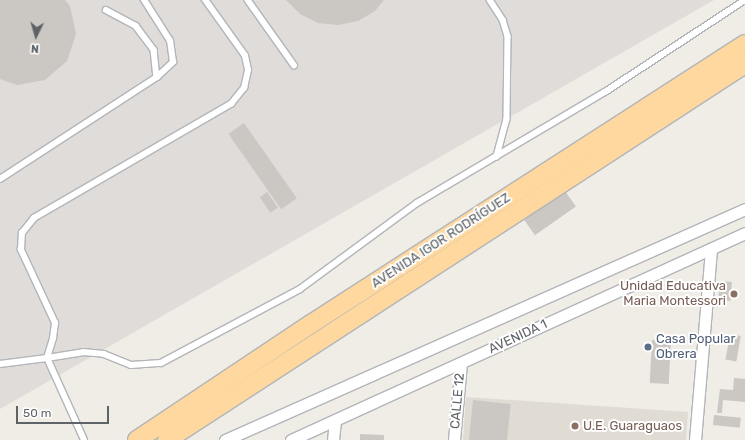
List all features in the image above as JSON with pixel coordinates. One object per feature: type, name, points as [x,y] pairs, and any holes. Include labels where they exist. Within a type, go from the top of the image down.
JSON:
[{"type":"highway","name":"AVENIDA IGOR RODRÍGUEZ","points":[[138,440],[310,324],[745,44]]},
{"type":"highway","name":"AVENIDA IGOR RODRÍGUEZ","points":[[167,440],[745,64]]},
{"type":"street","points":[[225,440],[745,208]]},
{"type":"street","name":"AVENIDA 1","points":[[292,440],[745,233]]},
{"type":"street","points":[[695,440],[711,249]]},
{"type":"street","name":"CALLE 12","points":[[454,440],[461,363]]},
{"type":"street","points":[[333,440],[335,420]]},
{"type":"lane","points":[[0,179],[157,77],[173,62],[170,42],[144,0]]},
{"type":"lane","points":[[84,440],[47,358],[55,323],[22,250],[22,233],[34,218],[231,104],[244,88],[248,70],[246,56],[205,0]]},
{"type":"lane","points":[[248,0],[294,65]]},
{"type":"lane","points":[[490,0],[503,20],[508,36],[507,119],[497,157]]},
{"type":"lane","points":[[0,364],[83,352],[104,354],[131,365],[161,363],[300,289],[417,203],[605,92],[745,0]]},
{"type":"lane","points":[[106,10],[136,26],[154,50],[157,77]]},
{"type":"shaded area","points":[[0,0],[714,0],[0,409]]},
{"type":"shaded area","name":"U.E. Guaraguaos","points":[[466,397],[688,412],[686,440],[463,440]]},
{"type":"building","points":[[0,0],[65,0],[70,6],[76,34],[67,61],[45,80],[17,85],[0,79]]},
{"type":"building","points":[[286,0],[384,0],[375,11],[358,21],[338,25],[318,23],[300,14]]},
{"type":"building","points":[[244,123],[297,198],[281,209],[228,134]]},
{"type":"building","points":[[565,191],[576,207],[535,235],[524,220]]},
{"type":"building","points":[[267,192],[278,208],[271,213],[260,197]]},
{"type":"building","points":[[720,281],[732,282],[730,301],[718,300]]},
{"type":"building","points":[[730,334],[741,336],[736,362],[725,360]]},
{"type":"building","points":[[652,340],[671,341],[669,384],[650,383]]},
{"type":"building","points":[[734,378],[745,379],[745,402],[723,400],[722,413],[717,413],[720,389],[733,390]]},
{"type":"building","points":[[473,400],[511,404],[507,440],[469,440]]},
{"type":"building","points":[[714,415],[741,418],[740,428],[713,425]]},
{"type":"building","points":[[360,434],[384,435],[384,440],[360,440]]},
{"type":"place","name":"Unidad Educativa Maria Montessori","points":[[734,294]]},
{"type":"place","name":"Casa Popular Obrera","points":[[648,347]]},
{"type":"place","name":"U.E. Guaraguaos","points":[[575,426]]}]
